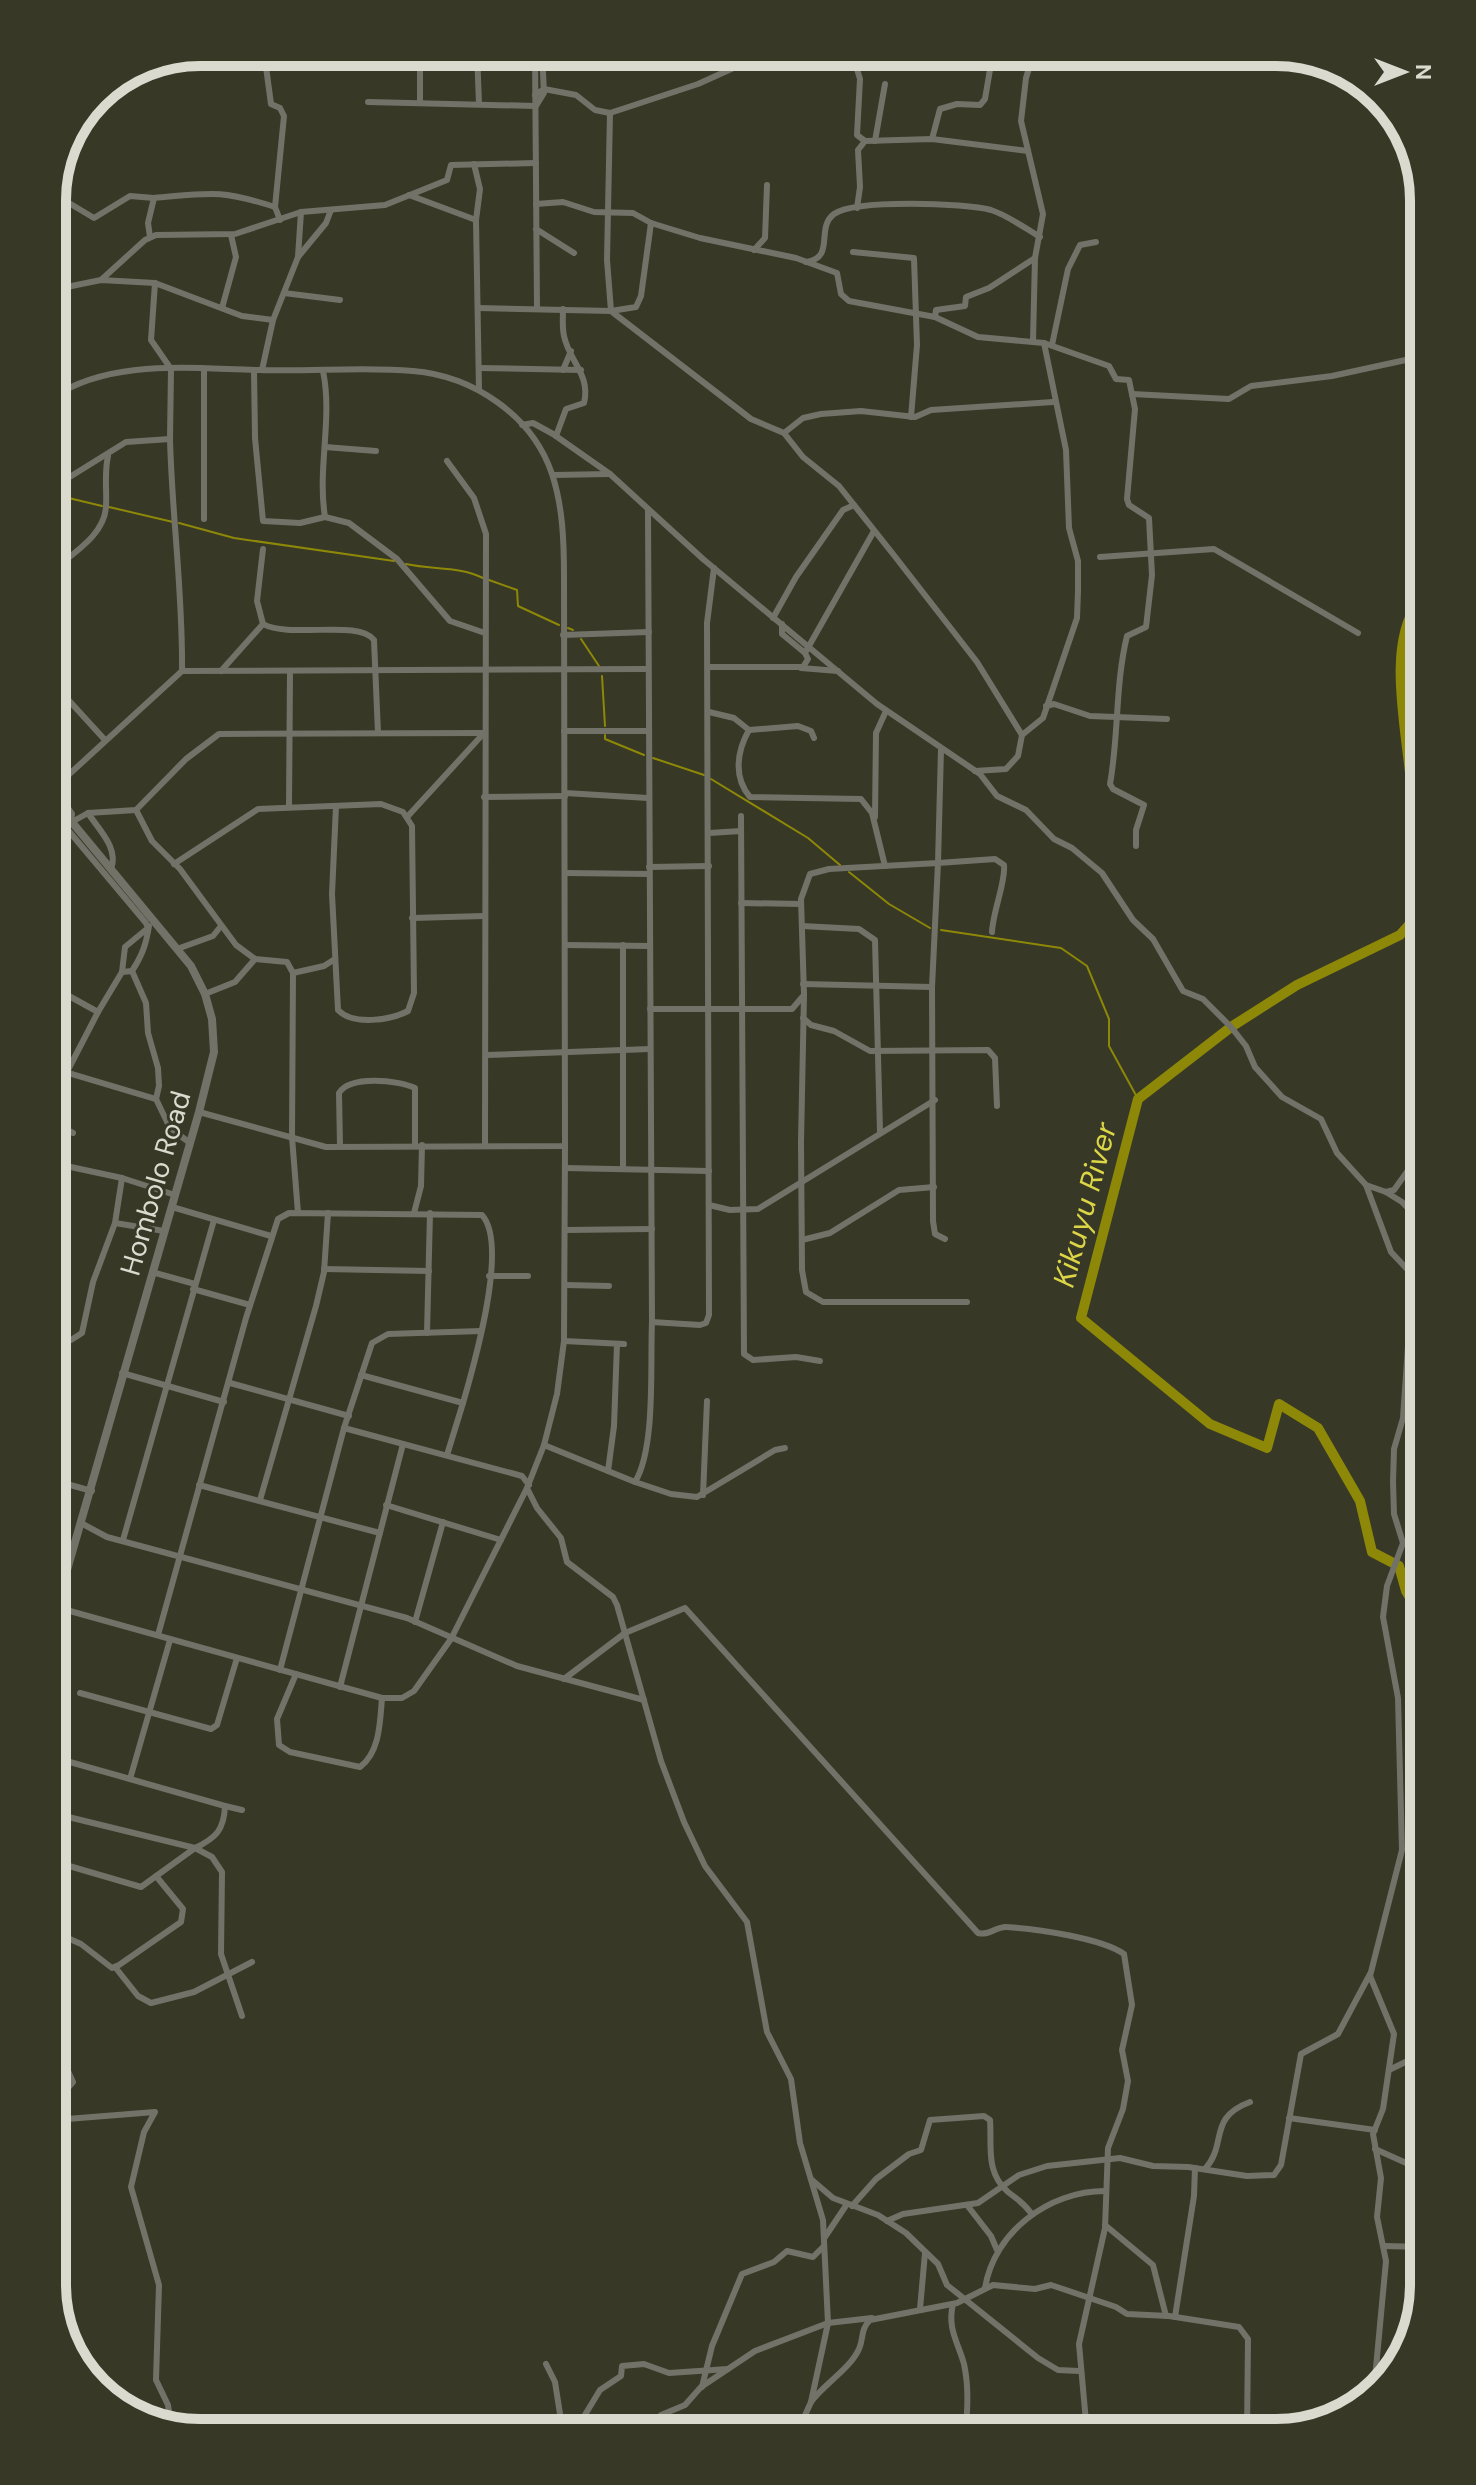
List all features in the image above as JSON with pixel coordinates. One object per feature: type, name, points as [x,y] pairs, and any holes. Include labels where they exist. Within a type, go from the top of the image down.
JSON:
[{"type":"street","points":[[266,66],[270,101],[280,108],[284,116],[275,207],[280,220]]},
{"type":"street","points":[[420,66],[420,103]]},
{"type":"street","points":[[478,66],[479,104]]},
{"type":"street","points":[[535,66],[537,308]]},
{"type":"street","points":[[536,106],[544,97],[543,66]]},
{"type":"street","points":[[535,95],[544,89],[576,95],[595,110],[610,113],[698,84],[738,66]]},
{"type":"street","points":[[856,66],[860,79],[857,135],[860,187],[857,208]]},
{"type":"street","points":[[932,139],[940,109],[957,104],[980,105],[985,99],[991,66]]},
{"type":"street","points":[[1031,66],[1022,107],[1028,151],[1042,199],[1040,237],[1035,258],[1033,341]]},
{"type":"street","points":[[875,141],[879,136],[885,84]]},
{"type":"street","points":[[368,102],[536,106]]},
{"type":"street","points":[[610,113],[611,212],[607,260],[611,311],[751,419],[784,433],[803,457],[839,486],[977,662],[1022,735],[1018,756],[1011,767],[975,771]]},
{"type":"street","points":[[857,135],[865,141],[932,139],[1028,151]]},
{"type":"street","points":[[858,150],[865,141]]},
{"type":"street","points":[[101,280],[150,237],[231,235],[301,212],[385,205],[447,180],[451,165],[536,163]]},
{"type":"street","points":[[474,164],[480,189],[476,220],[479,390]]},
{"type":"street","points":[[754,250],[765,238],[767,185]]},
{"type":"street","points":[[66,201],[94,218],[130,196],[154,198],[203,191],[229,192],[275,207]]},
{"type":"street","points":[[408,195],[476,220]]},
{"type":"street","points":[[150,237],[148,223],[154,198]]},
{"type":"street","points":[[536,204],[563,202],[580,209],[633,213],[651,223],[805,262],[837,273],[841,294],[849,301],[935,317],[978,337],[1052,345],[1109,366],[1116,379],[1129,380],[1134,435],[1127,499],[1129,505],[1149,518],[1152,552],[1146,627],[1127,636],[1119,670],[1115,718],[1117,747],[1110,784],[1113,789],[1144,805],[1136,830],[1136,846]]},
{"type":"street","points":[[805,262],[818,259],[823,253],[828,221],[832,215],[857,208],[936,202],[989,210],[1040,237]]},
{"type":"street","points":[[298,257],[326,223],[331,210]]},
{"type":"street","points":[[301,212],[298,257],[273,320],[258,370],[255,438],[263,521],[300,523],[325,517],[349,523],[397,559],[450,621],[485,633]]},
{"type":"street","points":[[478,308],[611,311],[636,307],[651,223]]},
{"type":"street","points":[[536,229],[574,253]]},
{"type":"street","points":[[222,308],[236,257],[231,235]]},
{"type":"street","points":[[1052,345],[1068,269],[1080,245],[1096,242]]},
{"type":"street","points":[[853,252],[914,258],[917,345],[911,417]]},
{"type":"street","points":[[935,317],[936,310],[965,306],[966,297],[970,294],[989,288],[1035,258]]},
{"type":"street","points":[[66,287],[101,280],[155,283],[242,316],[273,320]]},
{"type":"street","points":[[155,283],[151,340],[171,369],[172,516],[183,601],[182,671]]},
{"type":"street","points":[[284,293],[340,300]]},
{"type":"street","points":[[556,436],[566,409],[584,403],[586,380],[564,337],[563,309]]},
{"type":"street","points":[[1022,735],[1039,723],[1077,618],[1079,576],[1069,528],[1066,450],[1053,402],[1044,343]]},
{"type":"street","points":[[563,370],[571,351]]},
{"type":"street","points":[[1132,394],[1229,399],[1251,386],[1332,376],[1410,359]]},
{"type":"street","points":[[479,368],[581,370]]},
{"type":"street","points":[[66,389],[117,373],[171,369],[414,371],[479,390],[522,425],[553,475],[563,530],[566,873],[566,1285],[564,1341],[557,1394],[544,1445],[528,1487],[451,1639],[414,1691],[402,1698],[382,1698],[66,1610]]},
{"type":"street","points":[[204,370],[204,519]]},
{"type":"street","points":[[323,371],[327,399],[322,462],[325,517]]},
{"type":"street","points":[[784,433],[803,418],[821,414],[861,411],[911,417],[931,410],[1053,402]]},
{"type":"street","points":[[522,425],[533,423],[610,474],[648,511],[782,624],[808,650],[886,711],[975,771],[997,796],[1026,810],[1054,839],[1072,848],[1102,873],[1133,920],[1153,939],[1183,991],[1206,1001],[1231,1027],[1246,1046],[1262,1077],[1282,1097],[1321,1119],[1337,1153],[1366,1185],[1389,1248],[1408,1270],[1410,1312],[1403,1418],[1394,1449],[1393,1482],[1394,1514],[1403,1543],[1387,1586],[1383,1617],[1398,1698],[1402,1850],[1370,1974],[1338,2034],[1302,2051],[1276,2174],[1256,2177],[1205,2169],[1153,2166],[1120,2158],[1044,2166],[1019,2175],[978,2203],[936,2212],[903,2214],[887,2221]]},
{"type":"street","points":[[66,479],[126,442],[170,439]]},
{"type":"street","points":[[325,447],[376,451]]},
{"type":"street","points":[[66,559],[102,527],[106,507],[104,474],[108,456]]},
{"type":"street","points":[[447,461],[468,487],[485,528],[485,1146]]},
{"type":"street","points":[[88,465],[104,474]]},
{"type":"street","points":[[553,475],[610,474]]},
{"type":"street","points":[[773,618],[796,577],[843,510],[854,505]]},
{"type":"street","points":[[635,1482],[644,1460],[649,1423],[652,1322],[648,511]]},
{"type":"street","points":[[798,668],[807,663],[808,650],[874,531]]},
{"type":"street","points":[[263,549],[257,601],[263,624]]},
{"type":"street","points":[[1100,557],[1214,549],[1358,633]]},
{"type":"street","points":[[652,1322],[706,1323],[709,1205],[707,623],[714,568]]},
{"type":"street","points":[[221,671],[263,624]]},
{"type":"street","points":[[263,624],[297,631],[365,631],[374,640],[378,733]]},
{"type":"street","points":[[563,635],[649,632]]},
{"type":"street","points":[[708,667],[798,668],[840,672]]},
{"type":"street","points":[[66,775],[182,671],[648,669]]},
{"type":"street","points":[[289,807],[290,671]]},
{"type":"street","points":[[66,697],[105,740]]},
{"type":"street","points":[[1046,706],[1115,718],[1167,719]]},
{"type":"street","points":[[875,824],[876,733],[886,711]]},
{"type":"street","points":[[709,712],[734,718],[749,730],[798,726],[811,731],[814,738]]},
{"type":"street","points":[[749,730],[742,742],[738,763],[741,784],[750,797],[861,799],[868,804],[885,866]]},
{"type":"street","points":[[564,731],[648,731]]},
{"type":"street","points":[[67,822],[88,813],[136,810],[186,759],[216,735],[289,732],[484,733]]},
{"type":"street","points":[[408,816],[484,733]]},
{"type":"street","points":[[941,749],[932,987],[935,1234],[945,1239]]},
{"type":"street","points":[[484,797],[565,794],[648,798]]},
{"type":"street","points":[[174,864],[249,811],[289,807],[381,804],[408,816],[412,826],[414,993],[408,1011],[385,1019],[343,1015],[338,1010],[332,894],[336,806]]},
{"type":"street","points":[[66,805],[72,814],[67,822]]},
{"type":"street","points":[[136,810],[152,841],[174,864],[229,937],[255,959],[287,962],[293,973],[292,1137],[298,1213]]},
{"type":"street","points":[[88,813],[111,846],[114,857],[111,869]]},
{"type":"street","points":[[741,816],[744,1354],[753,1360],[796,1357],[820,1361]]},
{"type":"street","points":[[67,822],[151,924],[149,942],[132,971]]},
{"type":"street","name":"Hombolo Road","points":[[66,1570],[92,1491],[122,1373],[214,1052],[212,1019],[205,994],[177,949],[151,924],[111,869],[67,822]]},
{"type":"street","points":[[709,833],[741,831]]},
{"type":"street","points":[[967,1302],[823,1302],[813,1299],[803,1283],[804,995],[801,904],[810,874],[829,869],[995,859],[1004,865],[1004,876],[993,907],[992,932]]},
{"type":"street","points":[[566,873],[709,866]]},
{"type":"street","points":[[741,903],[801,904]]},
{"type":"street","points":[[412,918],[484,916]]},
{"type":"street","points":[[151,924],[125,947],[122,972],[68,1070],[156,1099]]},
{"type":"street","points":[[213,936],[221,926]]},
{"type":"street","points":[[802,926],[859,929],[873,935],[880,1132]]},
{"type":"street","points":[[177,949],[213,936],[229,937]]},
{"type":"street","points":[[565,945],[649,946]]},
{"type":"street","points":[[623,945],[623,1169]]},
{"type":"street","points":[[205,994],[235,982],[255,959]]},
{"type":"street","points":[[293,973],[324,966],[335,959]]},
{"type":"street","points":[[122,972],[132,971]]},
{"type":"street","points":[[132,971],[146,1003],[148,1033],[158,1068],[156,1099],[170,1128],[190,1143]]},
{"type":"street","points":[[803,984],[932,987]]},
{"type":"street","points":[[650,1009],[792,1009],[804,995]]},
{"type":"street","points":[[66,996],[98,1012]]},
{"type":"street","points":[[803,1018],[811,1025],[834,1031],[862,1048],[877,1051],[988,1050],[995,1058],[997,1106]]},
{"type":"street","points":[[487,1055],[650,1049]]},
{"type":"street","points":[[340,1146],[339,1093],[346,1086],[364,1081],[415,1088],[422,1213],[429,1271],[427,1333]]},
{"type":"street","points":[[709,1205],[742,1211],[758,1209],[935,1100]]},
{"type":"street","points":[[199,1112],[323,1147],[565,1146]]},
{"type":"street","points":[[66,1129],[73,1133]]},
{"type":"street","points":[[66,1167],[122,1178],[175,1195]]},
{"type":"street","points":[[565,1168],[709,1171]]},
{"type":"street","points":[[1386,1192],[1397,1188],[1410,1169]]},
{"type":"street","points":[[66,1338],[71,1340],[82,1333],[93,1282],[115,1223],[122,1178]]},
{"type":"street","points":[[1366,1185],[1386,1192],[1410,1210]]},
{"type":"street","points":[[802,1240],[830,1233],[899,1190],[934,1187]]},
{"type":"street","points":[[172,1207],[271,1236]]},
{"type":"street","points":[[158,1635],[250,1305],[278,1219],[298,1213],[482,1215],[490,1230],[489,1308],[447,1455]]},
{"type":"street","points":[[260,1500],[324,1269],[328,1213]]},
{"type":"street","points":[[123,1540],[164,1387],[214,1220]]},
{"type":"street","points":[[115,1223],[164,1231]]},
{"type":"street","points":[[565,1230],[652,1229]]},
{"type":"street","points":[[324,1269],[429,1271]]},
{"type":"street","points":[[152,1272],[250,1305]]},
{"type":"street","points":[[489,1276],[528,1276]]},
{"type":"street","points":[[566,1285],[609,1286]]},
{"type":"street","points":[[280,1670],[344,1428],[372,1343],[382,1336],[481,1331]]},
{"type":"street","points":[[564,1341],[621,1344],[608,1471]]},
{"type":"street","points":[[122,1373],[224,1402]]},
{"type":"street","points":[[361,1375],[463,1403]]},
{"type":"street","points":[[230,1383],[349,1416]]},
{"type":"street","points":[[703,1495],[707,1401]]},
{"type":"street","points":[[344,1428],[522,1476],[542,1516],[561,1538],[567,1562],[613,1597],[661,1761],[700,1857],[747,1922],[767,2032],[791,2079],[799,2138],[825,2240],[828,2323],[811,2402]]},
{"type":"street","points":[[340,1687],[403,1444]]},
{"type":"street","points":[[544,1445],[671,1494],[703,1495],[775,1450],[785,1448]]},
{"type":"street","points":[[66,1484],[92,1491]]},
{"type":"street","points":[[199,1485],[380,1533]]},
{"type":"street","points":[[386,1505],[501,1540]]},
{"type":"street","points":[[415,1622],[443,1522]]},
{"type":"street","points":[[81,1523],[107,1537],[415,1622],[517,1666],[644,1700]]},
{"type":"street","points":[[564,1679],[625,1633],[678,1609],[691,1612],[978,1933],[988,1935],[1003,1926],[1072,1937],[1124,1954],[1132,2005],[1122,2046],[1128,2081],[1107,2160],[1105,2225],[1079,2344],[1085,2419]]},
{"type":"street","points":[[130,1779],[170,1640]]},
{"type":"street","points":[[80,1693],[207,1729],[214,1727],[237,1658]]},
{"type":"street","points":[[296,1674],[276,1727],[279,1745],[290,1752],[354,1768],[362,1766],[375,1745],[382,1698]]},
{"type":"street","points":[[66,1761],[242,1810]]},
{"type":"street","points":[[66,1866],[127,1886],[141,1887],[195,1848],[215,1838],[224,1824],[225,1806]]},
{"type":"street","points":[[66,1816],[195,1848],[212,1857],[222,1872],[221,1954],[242,2016]]},
{"type":"street","points":[[115,1967],[181,1922],[183,1909],[156,1876]]},
{"type":"street","points":[[66,1937],[81,1944],[103,1963],[115,1967],[138,1996],[151,2003],[177,1998],[252,1962]]},
{"type":"street","points":[[1370,1974],[1393,2025],[1382,2112],[1375,2130],[1381,2178],[1377,2217],[1384,2246],[1385,2288],[1375,2348],[1374,2376]]},
{"type":"street","points":[[1389,2070],[1410,2060]]},
{"type":"street","points":[[66,2067],[73,2082],[66,2090]]},
{"type":"street","points":[[1205,2169],[1214,2155],[1220,2125],[1233,2109],[1250,2102]]},
{"type":"street","points":[[66,2115],[67,2119],[155,2112],[144,2132],[131,2187],[159,2285],[156,2380],[169,2415]]},
{"type":"street","points":[[702,2387],[742,2274],[774,2262],[787,2251],[813,2257],[849,2205],[876,2179],[909,2154],[921,2150],[928,2124],[935,2119],[988,2117],[991,2166],[1004,2188],[1023,2201],[1031,2213]]},
{"type":"street","points":[[1289,2118],[1375,2130]]},
{"type":"street","points":[[1375,2149],[1410,2165]]},
{"type":"street","points":[[1175,2317],[1194,2196],[1195,2168]]},
{"type":"street","points":[[812,2180],[831,2197],[887,2221],[938,2264],[947,2285],[1038,2358],[1058,2370],[1079,2371]]},
{"type":"street","points":[[985,2288],[997,2250],[1031,2213],[1063,2198],[1105,2191]]},
{"type":"street","points":[[967,2205],[991,2236],[997,2250]]},
{"type":"street","points":[[1105,2225],[1153,2265],[1166,2316]]},
{"type":"street","points":[[1384,2246],[1410,2247]]},
{"type":"street","points":[[920,2309],[925,2253]]},
{"type":"street","points":[[661,2419],[661,2415],[685,2405],[702,2387],[755,2351],[828,2323],[953,2304],[998,2284],[1035,2289],[1053,2285],[1127,2314],[1233,2324],[1246,2333],[1249,2354],[1245,2384],[1246,2419]]},
{"type":"street","points":[[953,2304],[951,2329],[964,2366],[968,2395],[966,2419]]},
{"type":"street","points":[[803,2419],[822,2386],[857,2352],[863,2327],[874,2318]]},
{"type":"street","points":[[546,2364],[555,2382],[561,2419]]},
{"type":"street","points":[[582,2419],[600,2390],[621,2376],[622,2366],[644,2364],[669,2373],[731,2369]]},
{"type":"waterway","points":[[66,497],[102,506]]},
{"type":"waterway","points":[[109,507],[173,522]]},
{"type":"waterway","points":[[179,523],[234,538],[394,561]]},
{"type":"waterway","points":[[406,564],[455,570],[483,578]]},
{"type":"waterway","points":[[489,580],[517,590],[518,606],[559,625]]},
{"type":"waterway","name":"Kikuyu River","points":[[1410,618],[1402,645],[1401,670],[1410,775]]},
{"type":"waterway","points":[[568,628],[573,630]]},
{"type":"waterway","points":[[581,639],[599,666]]},
{"type":"waterway","points":[[602,676],[605,726]]},
{"type":"waterway","points":[[605,735],[605,739],[644,755]]},
{"type":"waterway","points":[[653,758],[704,775]]},
{"type":"waterway","points":[[711,779],[808,838],[840,865]]},
{"type":"waterway","points":[[849,872],[889,904],[930,928]]},
{"type":"waterway","name":"Kikuyu River","points":[[1410,924],[1400,935],[1297,985],[1231,1027],[1138,1099],[1081,1318],[1210,1424],[1267,1448],[1279,1404],[1318,1428],[1360,1501],[1372,1552],[1399,1566],[1410,1597]]},
{"type":"waterway","points":[[941,930],[1061,948],[1087,966],[1109,1019],[1109,1046],[1138,1099]]}]
